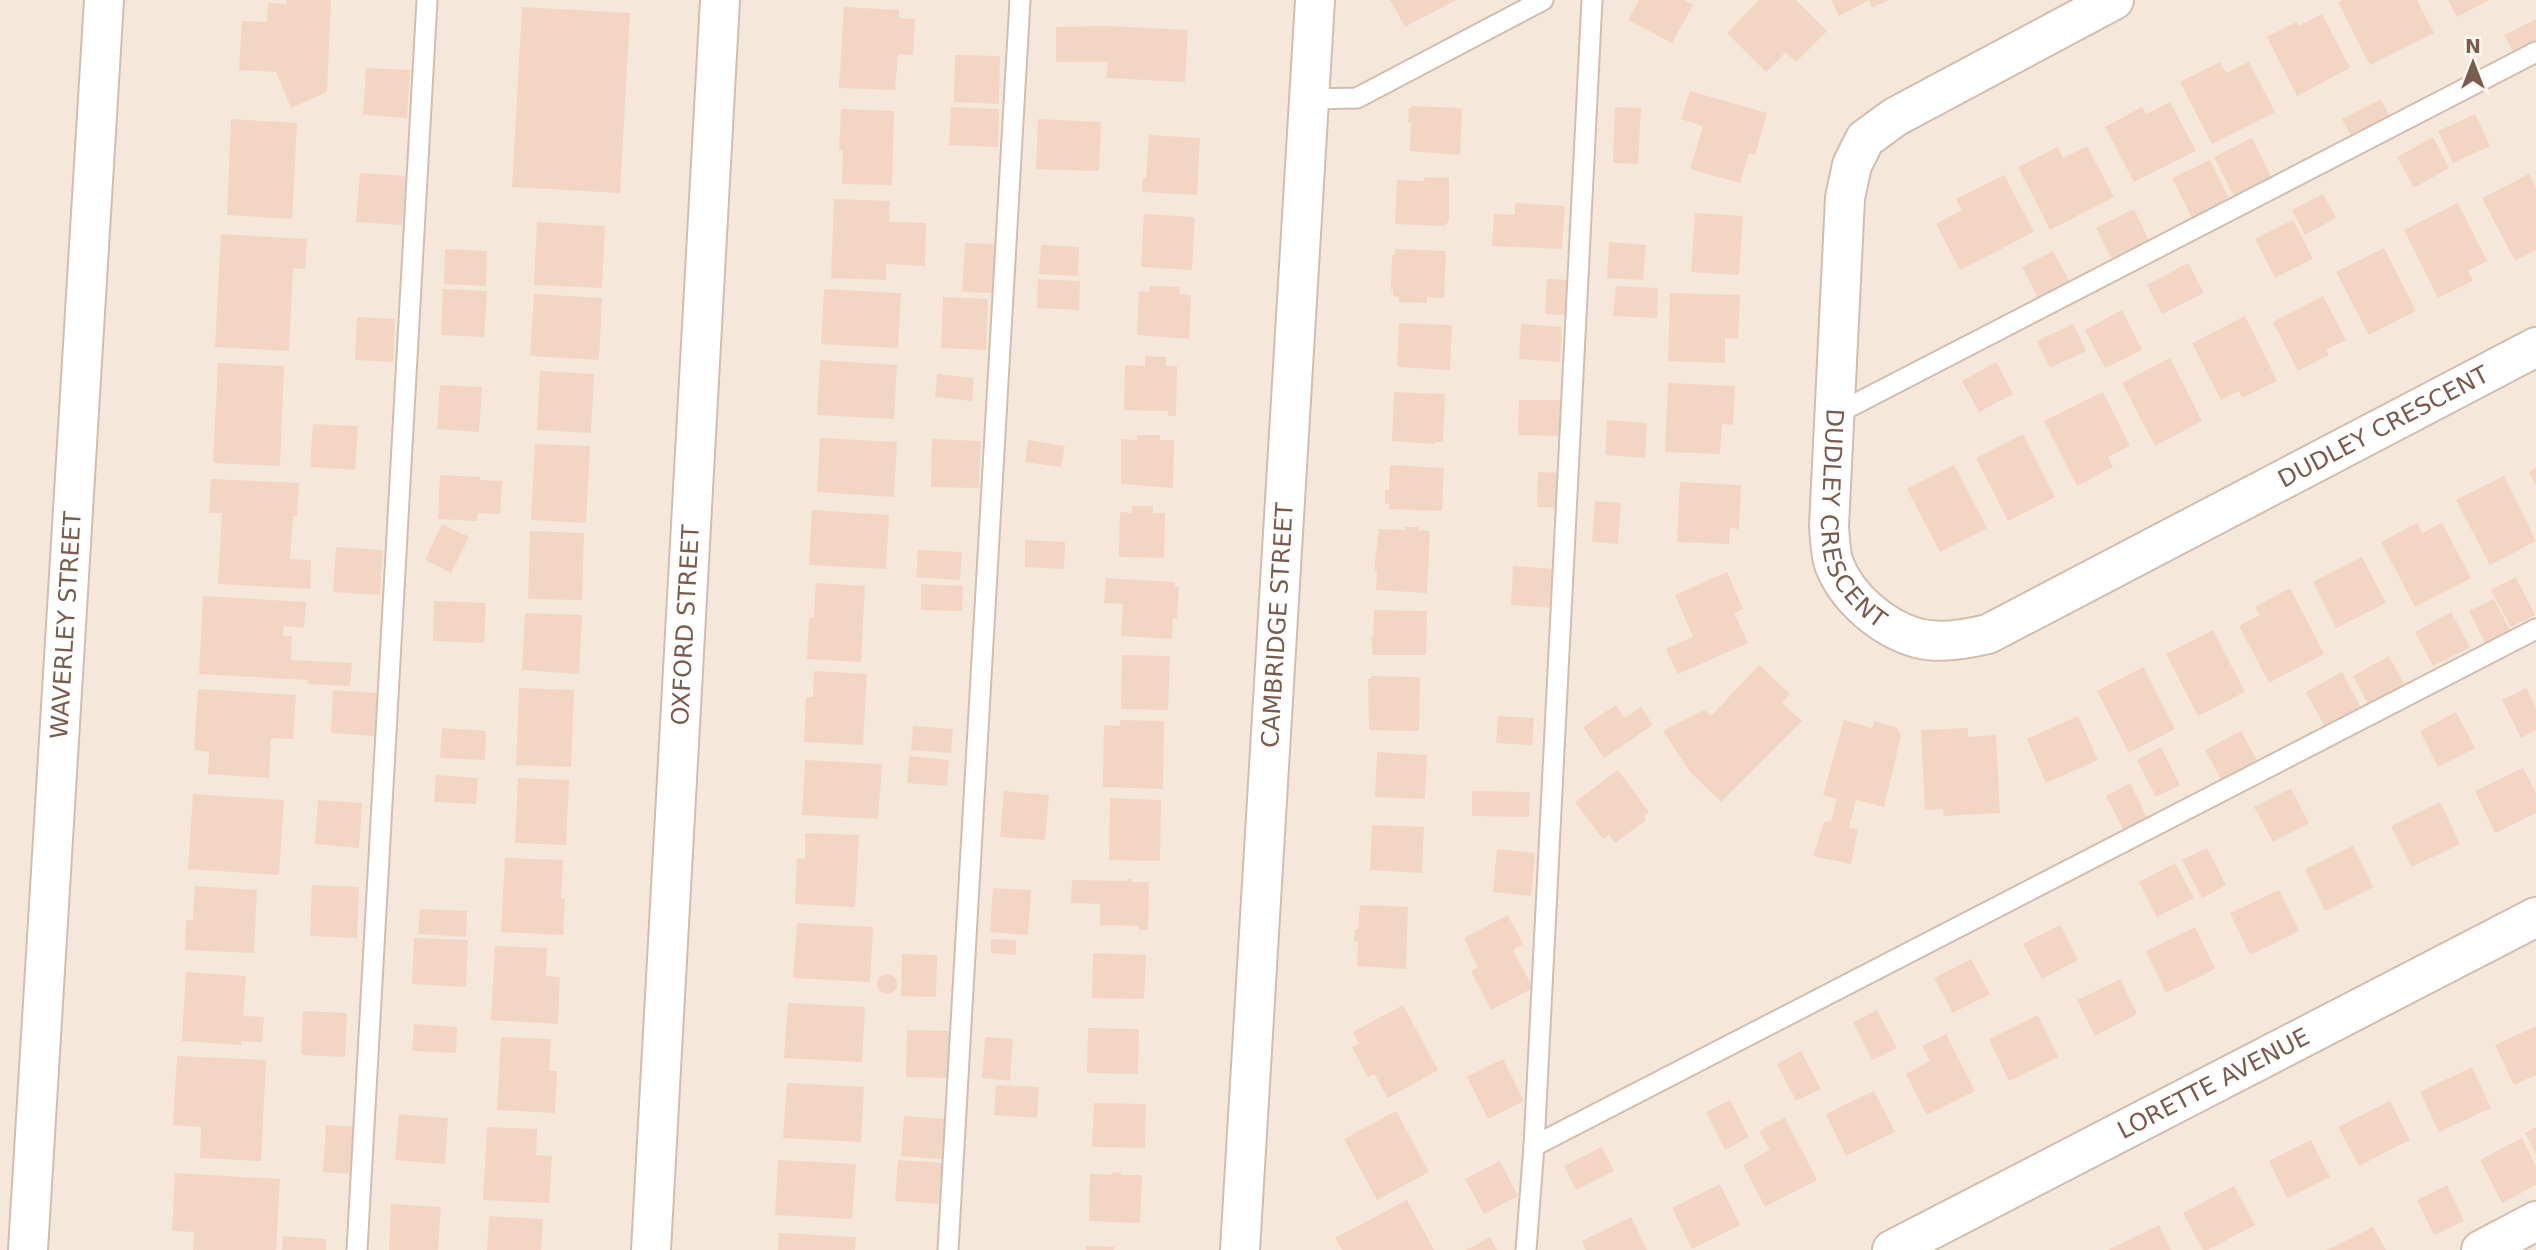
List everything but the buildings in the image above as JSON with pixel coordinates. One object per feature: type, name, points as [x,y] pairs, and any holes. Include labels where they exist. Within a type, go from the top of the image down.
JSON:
[{"type":"street","name":"WAVERLEY STREET","points":[[28,1250],[104,0]]},
{"type":"street","name":"OXFORD STREET","points":[[651,1250],[720,0]]},
{"type":"street","name":"DUDLEY CRESCENT","points":[[2114,0],[1895,117],[1865,139],[1852,165],[1845,198],[1829,526],[1833,562],[1843,582],[1863,607],[1890,626],[1918,638],[1943,641],[1988,634],[2536,347]]},
{"type":"street","name":"CAMBRIDGE STREET","points":[[1240,1250],[1309,99],[1309,3]]},
{"type":"street","name":"LORETTE AVENUE","points":[[1892,1250],[2536,917]]},
{"type":"street","points":[[2481,1250],[2536,1221]]},
{"type":"lane","points":[[357,1250],[427,0]]},
{"type":"lane","points":[[948,1250],[1020,0]]},
{"type":"lane","points":[[1309,99],[1357,98],[1543,0]]},
{"type":"lane","points":[[1526,1250],[1534,1146],[1592,0]]},
{"type":"lane","points":[[1834,415],[2536,52]]},
{"type":"lane","points":[[1534,1146],[2536,629]]},
{"type":"shaded area","points":[[0,0],[2536,0],[2536,1250],[0,1250]]}]
